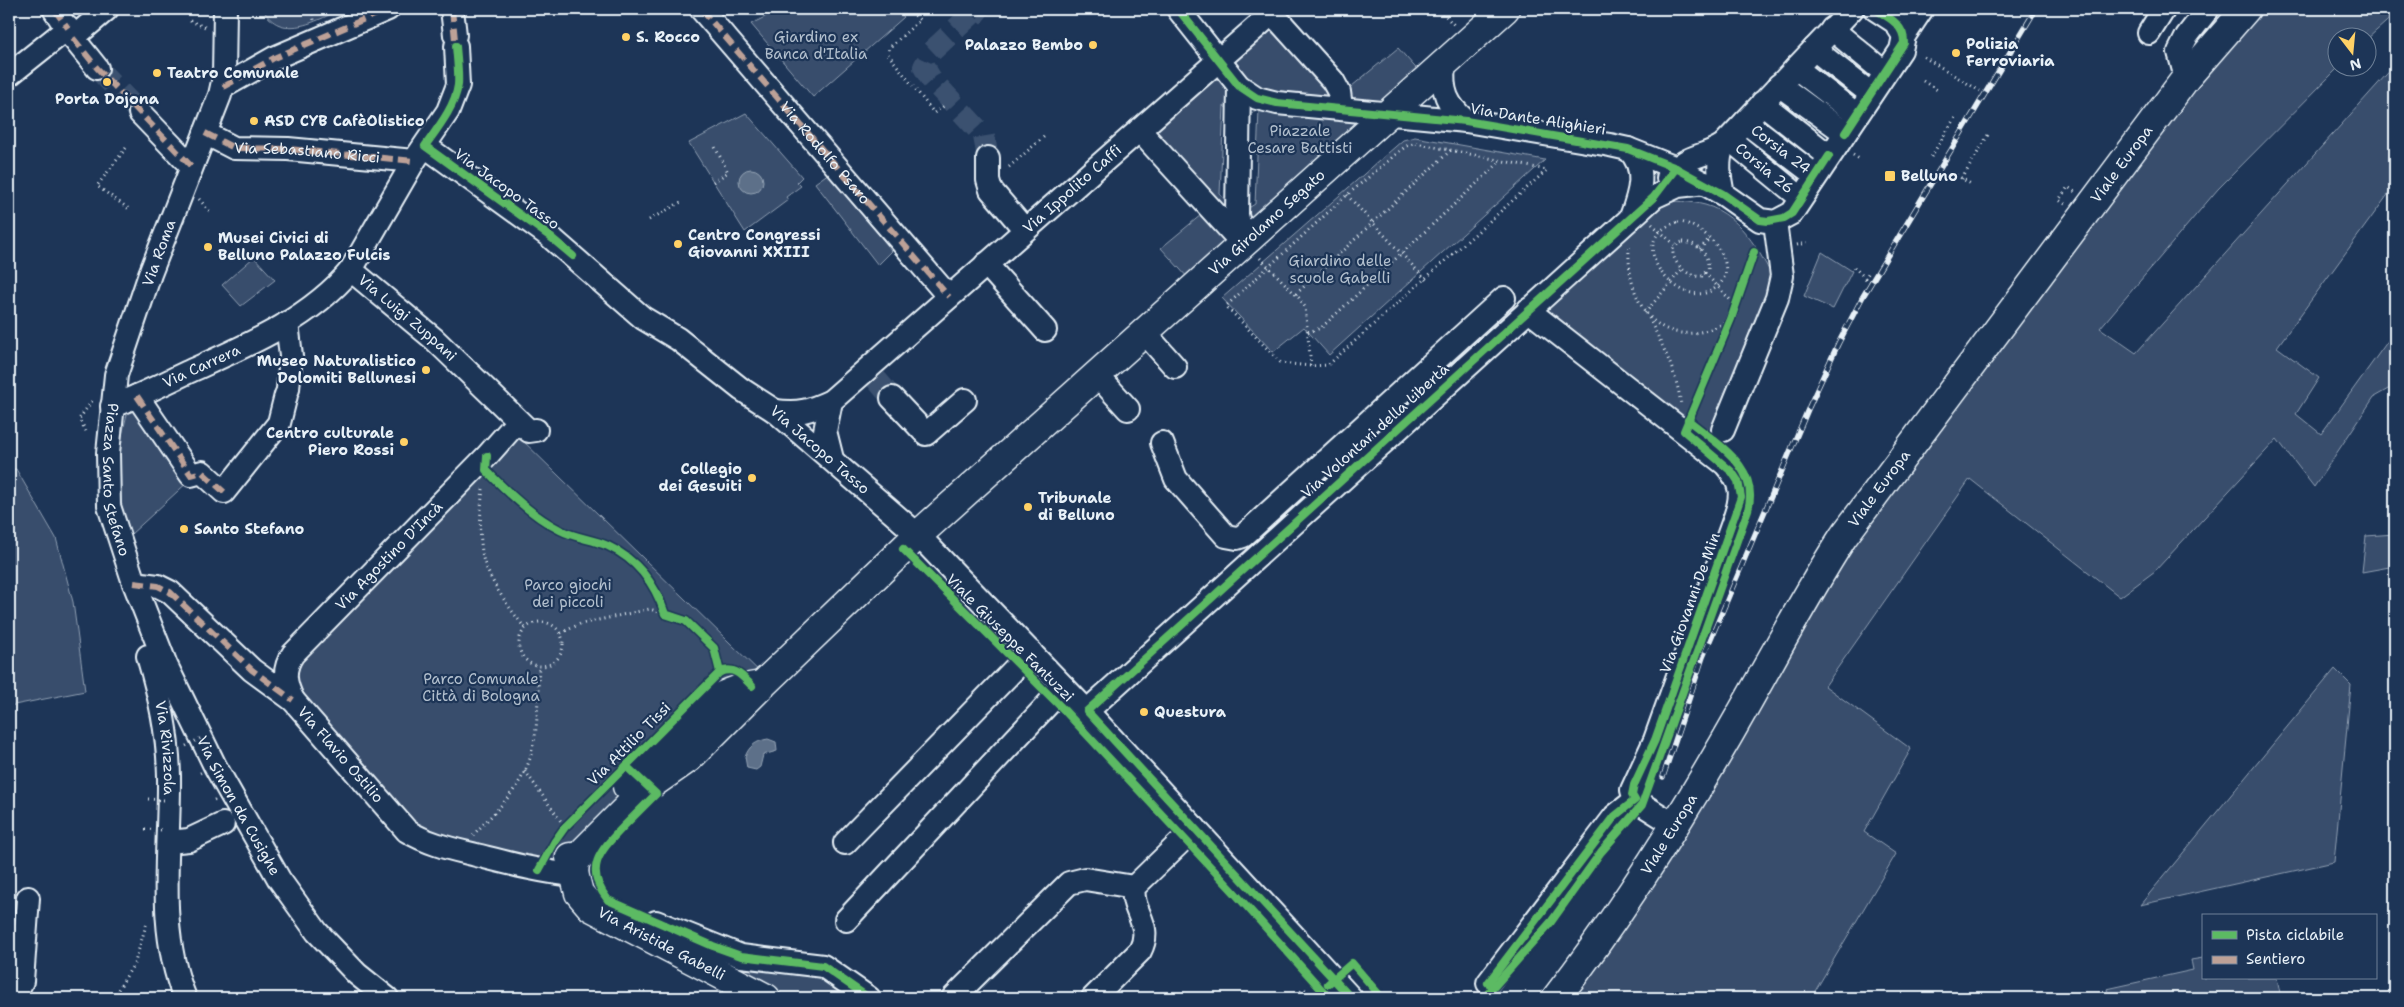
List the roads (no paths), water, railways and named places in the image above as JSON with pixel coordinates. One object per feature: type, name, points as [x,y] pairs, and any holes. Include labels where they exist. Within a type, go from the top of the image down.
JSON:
[{"type":"main road","name":"Via Girolamo Segato","points":[[918,535],[1145,333],[1251,250],[1391,112],[1505,9]]},
{"type":"main road","name":"Viale Europa","points":[[1556,998],[1599,941],[1675,825],[1743,712],[1819,573],[1843,536],[2186,78],[2246,9]]},
{"type":"main road","name":"Via Attilio Tissi","points":[[574,875],[570,857],[576,838],[703,708],[715,698],[729,692],[762,685],[918,535]]},
{"type":"main road","name":"Via Aristide Gabelli","points":[[574,875],[579,894],[592,907],[766,998]]},
{"type":"street","points":[[54,9],[97,68]]},
{"type":"street","points":[[9,75],[107,9]]},
{"type":"street","name":"Via Roma","points":[[116,375],[150,274],[223,87],[225,9]]},
{"type":"street","points":[[223,87],[274,58],[388,9]]},
{"type":"street","name":"Via Rodolfo Psaro","points":[[701,9],[949,297]]},
{"type":"street","points":[[1178,9],[1239,86],[1248,94],[1267,102],[1391,112]]},
{"type":"street","points":[[1723,430],[1777,298],[1782,276],[1775,222],[1792,212],[1904,43],[1904,36],[1895,22],[1875,9]]},
{"type":"street","points":[[1904,36],[1922,9]]},
{"type":"street","points":[[2149,33],[2164,9]]},
{"type":"street","points":[[2186,78],[2179,52],[2187,36],[2208,9]]},
{"type":"street","points":[[1274,11],[1332,81],[1339,92],[1341,107]]},
{"type":"street","name":"Via Ippolito Caffi","points":[[775,411],[796,413],[812,410],[831,401],[872,374],[949,297],[1274,11]]},
{"type":"street","name":"Via Carrera","points":[[102,403],[136,396],[234,351],[287,323],[317,304],[351,270],[419,154],[448,111],[455,96],[458,85],[454,26]]},
{"type":"street","points":[[1444,66],[1443,88],[1448,102],[1466,121]]},
{"type":"street","points":[[1785,80],[1847,130]]},
{"type":"street","points":[[1785,80],[1847,130]]},
{"type":"street","points":[[1785,80],[1847,130]]},
{"type":"street","points":[[1785,80],[1847,130]]},
{"type":"street","points":[[1676,168],[1684,161],[1715,150],[1785,80]]},
{"type":"street","points":[[1714,189],[1720,156],[1785,80]]},
{"type":"street","name":"Corsia 26","points":[[1785,80],[1847,130]]},
{"type":"street","points":[[1239,86],[1237,215],[1251,250]]},
{"type":"street","name":"Via Dante Alighieri","points":[[1391,112],[1466,121],[1628,149],[1676,168],[1714,189],[1760,220],[1775,222]]},
{"type":"street","points":[[140,113],[191,166]]},
{"type":"street","points":[[1139,130],[1251,250]]},
{"type":"street","name":"Via Sebastiano Ricci","points":[[205,133],[234,148],[419,154]]},
{"type":"street","name":"Via Volontari della Libertà","points":[[1628,149],[1638,161],[1641,174],[1630,230]]},
{"type":"street","name":"Via Jacopo Tasso","points":[[419,154],[548,235],[644,318],[678,339],[741,389],[775,411],[918,535]]},
{"type":"street","points":[[988,158],[988,185],[1026,230]]},
{"type":"street","name":"Via Volontari della Libertà","points":[[1087,711],[1528,310],[1630,230],[1676,168]]},
{"type":"street","name":"Via Volontari della Libertà","points":[[1654,197],[1678,186],[1714,189]]},
{"type":"street","points":[[986,264],[1045,330]]},
{"type":"street","name":"Via Luigi Zuppani","points":[[351,270],[527,425]]},
{"type":"street","points":[[1162,443],[1172,471],[1182,488],[1226,536],[1237,538],[1243,536],[1504,298]]},
{"type":"street","name":"Via Giovanni De Min","points":[[1528,310],[1684,431],[1732,472],[1738,481],[1741,498],[1655,740],[1634,785],[1632,795],[1635,800]]},
{"type":"street","points":[[136,396],[191,475],[202,472],[224,492],[279,423],[287,392],[292,356],[287,323]]},
{"type":"street","points":[[1145,333],[1175,367]]},
{"type":"street","name":"Piazza Santo Stefano","points":[[116,375],[102,403],[108,453],[109,506],[134,583]]},
{"type":"street","points":[[1097,375],[1128,409]]},
{"type":"street","points":[[892,398],[926,434],[965,400]]},
{"type":"street","points":[[831,401],[825,431],[832,459]]},
{"type":"street","name":"Via Agostino D'Incà","points":[[293,700],[285,676],[286,668],[293,654],[486,463],[527,425]]},
{"type":"street","name":"Viale Giuseppe Fantuzzi","points":[[918,535],[1087,711],[1351,998]]},
{"type":"street","name":"Via Flavio Ostilio","points":[[134,583],[158,586],[170,592],[252,670],[293,700],[398,823],[417,838],[525,867],[574,875]]},
{"type":"street","name":"Via Simon da Cusighe","points":[[134,583],[194,742],[223,805],[297,907],[337,954],[387,998]]},
{"type":"street","points":[[845,843],[1031,652]]},
{"type":"street","name":"Via Rivizzola","points":[[148,656],[163,705],[169,774],[166,836],[167,912],[173,955],[185,998]]},
{"type":"street","points":[[846,920],[1064,687]]},
{"type":"street","points":[[163,705],[179,719],[223,805],[189,840],[166,836]]},
{"type":"street","points":[[1488,983],[1615,816],[1635,800],[1675,825]]},
{"type":"street","points":[[953,998],[1069,883],[1085,879],[1095,879],[1134,887],[1195,828]]},
{"type":"street","points":[[1093,998],[1136,955],[1144,943],[1144,928],[1134,901],[1134,887]]},
{"type":"street","points":[[9,988],[20,985],[22,981],[28,898]]},
{"type":"street","points":[[656,922],[741,956],[817,964],[830,970],[869,998]]},
{"type":"tunnel","points":[[988,15],[983,11],[975,11],[932,51],[924,67],[931,79],[984,136],[988,158]]},
{"type":"tunnel","points":[[97,68],[140,113]]},
{"type":"tunnel","points":[[876,379],[892,398]]},
{"type":"railway","points":[[1663,777],[1703,657],[1809,407],[1838,344],[1862,298],[2036,9]]},
{"type":"place","name":"S. Rocco","points":[[626,37]]},
{"type":"place","name":"Palazzo Bembo","points":[[1093,45]]},
{"type":"place","name":"Polizia Ferroviaria","points":[[1956,53]]},
{"type":"place","name":"Teatro Comunale","points":[[157,73]]},
{"type":"place","name":"Porta Dojona","points":[[107,82]]},
{"type":"place","name":"ASD CYB CafèOlistico","points":[[254,121]]},
{"type":"place","name":"Belluno","points":[[1890,176]]},
{"type":"place","name":"Centro Congressi Giovanni XXIII","points":[[678,244]]},
{"type":"place","name":"Musei Civici di Belluno Palazzo Fulcis","points":[[208,247]]},
{"type":"place","name":"Museo Naturalistico Dolomiti Bellunesi","points":[[426,370]]},
{"type":"place","name":"Centro culturale Piero Rossi","points":[[404,442]]},
{"type":"place","name":"Collegio dei Gesuiti","points":[[752,478]]},
{"type":"place","name":"Tribunale di Belluno","points":[[1028,507]]},
{"type":"place","name":"Santo Stefano","points":[[184,529]]},
{"type":"place","name":"Questura","points":[[1144,712]]},
{"type":"park label","name":"Giardino ex Banca d'Italia","points":[[816,46]]},
{"type":"park label","name":"Piazzale Cesare Battisti","points":[[1300,140]]},
{"type":"park label","name":"Giardino delle scuole Gabelli","points":[[1340,270]]},
{"type":"park label","name":"Parco giochi dei piccoli","points":[[568,594]]},
{"type":"park label","name":"Parco Comunale Città di Bologna","points":[[481,688]]}]
